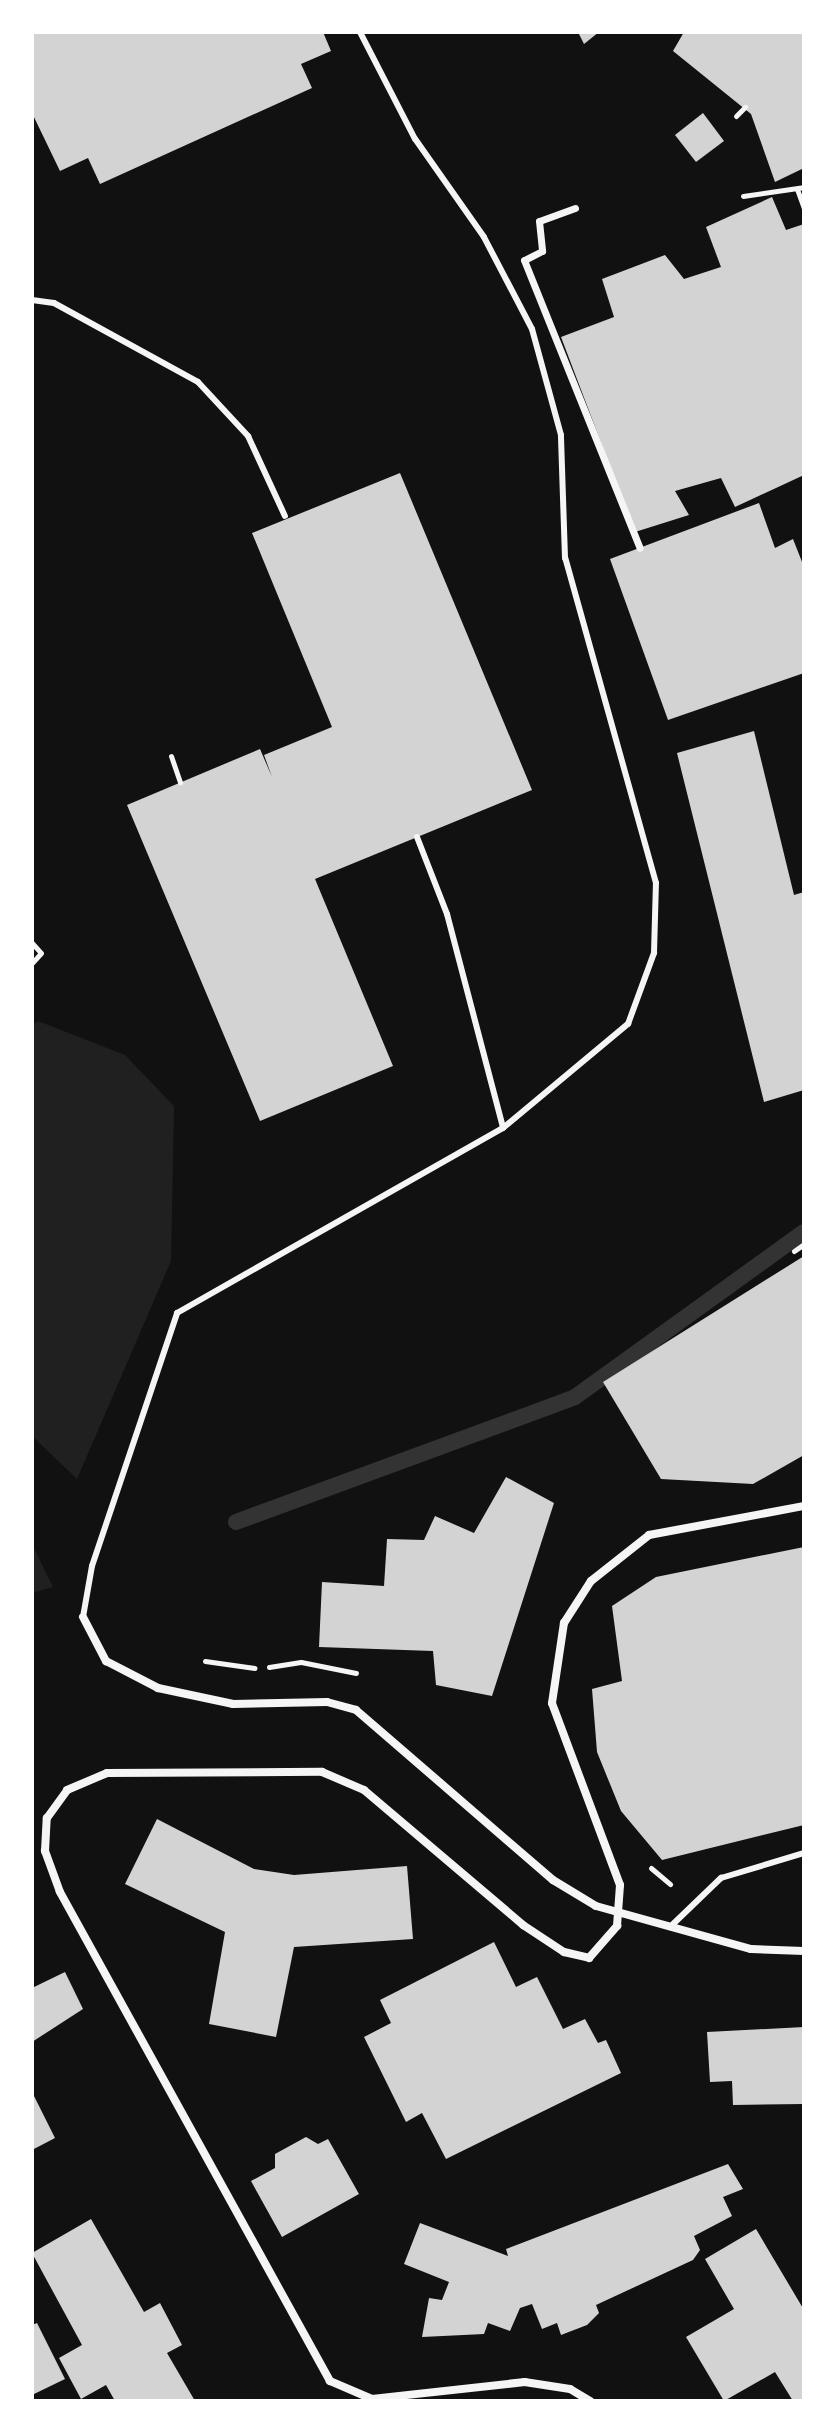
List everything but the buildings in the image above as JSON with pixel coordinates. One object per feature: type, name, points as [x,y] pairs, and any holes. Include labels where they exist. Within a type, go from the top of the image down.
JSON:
[{"type":"street","points":[[575,208],[539,221],[542,251],[524,260],[640,548]]},
{"type":"street","points":[[590,2401],[570,2389],[525,2382],[372,2399],[330,2381],[60,1892],[44,1834],[67,1790],[92,1776],[322,1772],[364,1790],[482,1894],[564,1952],[589,1958],[600,1951],[619,1915],[616,1858],[567,1754],[552,1703],[564,1623],[591,1581],[649,1535],[804,1506]]},
{"type":"street","points":[[83,1617],[106,1661],[158,1688],[233,1704],[327,1702],[356,1710],[553,1880],[619,1915],[751,1949],[804,1951]]},
{"type":"lane","points":[[83,1617],[92,1566],[177,1313],[503,1128],[628,1024],[654,953],[656,883],[565,558],[561,435],[532,329],[484,237],[415,139],[361,32]]},
{"type":"lane","points":[[32,300],[54,303],[198,382],[248,436],[285,516]]},
{"type":"lane","points":[[417,837],[447,914],[503,1128]]},
{"type":"lane","points":[[670,1927],[721,1878],[804,1853]]},
{"type":"path","points":[[736,116],[745,107]]},
{"type":"path","points":[[743,196],[801,188],[804,208]]},
{"type":"path","points":[[171,756],[180,782]]},
{"type":"path","points":[[32,943],[41,953],[32,963]]},
{"type":"path","points":[[794,1251],[804,1244]]},
{"type":"path","points":[[644,1861],[665,1881]]},
{"type":"shaded area","points":[[38,1021],[125,1055],[174,1106],[171,1261],[77,1479],[32,1436],[32,1025]]},
{"type":"shaded area","points":[[32,1544],[53,1587],[32,1593]]},
{"type":"waterway","points":[[236,1522],[575,1397],[804,1232]]}]
